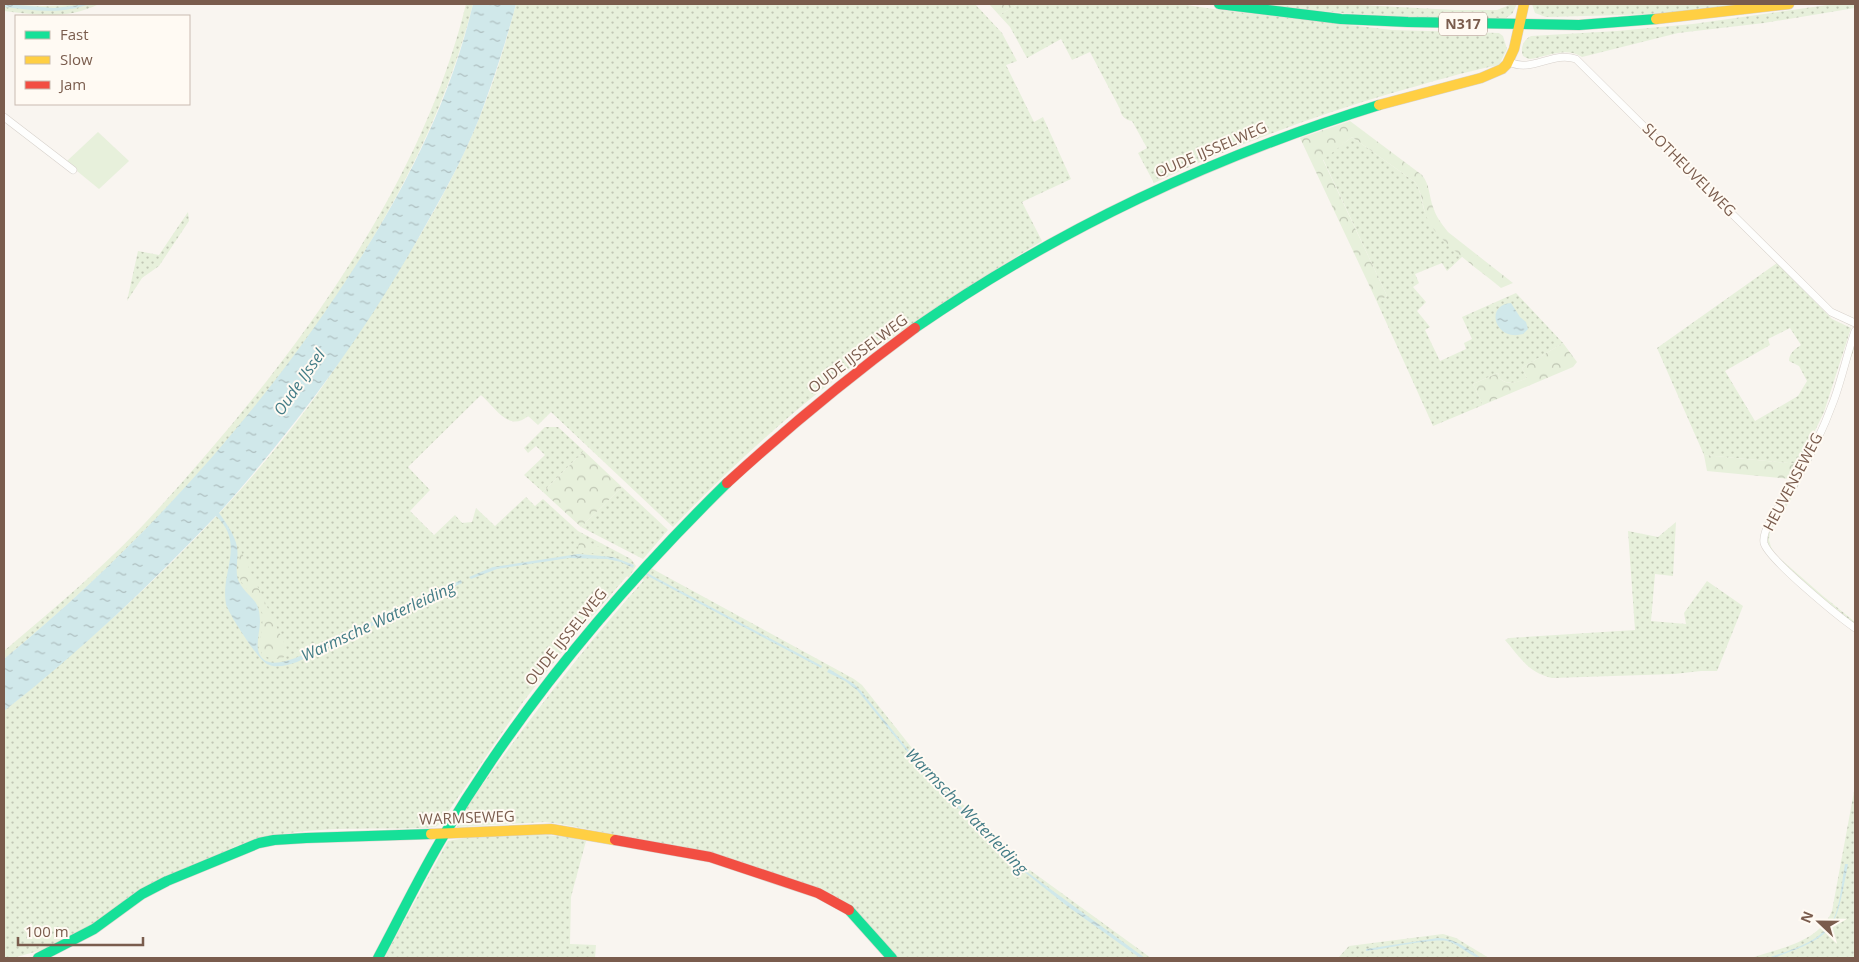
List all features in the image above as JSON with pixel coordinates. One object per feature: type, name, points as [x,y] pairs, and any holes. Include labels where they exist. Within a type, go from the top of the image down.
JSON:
[{"type":"street","name":"N317","points":[[1219,4],[1342,19],[1518,25],[1579,25],[1626,22],[1789,4]]},
{"type":"street","points":[[1509,62],[1516,46],[1518,25],[1524,4]]},
{"type":"street","name":"SLOTHEUVELWEG","points":[[1509,62],[1518,66],[1528,66],[1560,57],[1569,56],[1576,59],[1831,312],[1855,323]]},
{"type":"street","name":"OUDE IJSSELWEG","points":[[378,958],[444,834],[546,683],[644,566],[751,459],[792,423],[891,346],[961,298],[1011,267],[1098,218],[1210,165],[1268,142],[1333,119],[1492,74],[1503,69],[1509,62]]},
{"type":"street","points":[[4,117],[73,170]]},
{"type":"street","name":"HEUVENSEWEG","points":[[1855,331],[1834,401],[1825,422],[1794,484],[1768,525],[1764,538],[1768,553],[1816,598],[1855,628]]},
{"type":"street","name":"WARMSEWEG","points":[[38,958],[94,929],[142,894],[167,881],[244,848],[274,840],[359,835],[444,834],[551,829],[710,857],[818,893],[847,908],[892,958]]},
{"type":"green space","points":[[4,4],[42,6],[99,4],[75,12],[52,15],[4,11]]},
{"type":"green space","points":[[466,4],[473,4],[463,41],[421,148],[404,183],[366,250],[309,335],[231,436],[189,484],[99,575],[4,659],[4,651],[64,600],[159,508],[255,396],[301,336],[344,274],[383,209],[417,143],[445,74]]},
{"type":"green space","points":[[516,4],[975,4],[1002,33],[1017,61],[1006,65],[1034,122],[1043,117],[1071,179],[1022,202],[1042,241],[975,282],[845,372],[755,447],[673,527],[551,412],[538,425],[528,416],[515,422],[508,420],[481,395],[408,467],[430,490],[410,511],[434,535],[455,515],[462,523],[472,522],[476,508],[495,526],[526,497],[535,506],[543,499],[578,531],[631,559],[636,566],[629,577],[627,576],[565,648],[523,702],[440,824],[435,827],[422,828],[305,831],[258,839],[236,846],[49,948],[13,958],[4,958],[4,711],[122,610],[160,574],[232,500],[266,461],[316,396],[399,269],[431,216],[460,162],[489,94]]},
{"type":"green space","points":[[989,4],[1019,4],[999,15]]},
{"type":"green space","points":[[1019,4],[1180,4],[1392,30],[1499,33],[1503,36],[1507,49],[1499,65],[1392,93],[1331,112],[1241,145],[1154,183],[1138,153],[1147,148],[1132,121],[1122,116],[1090,52],[1072,60],[1061,39],[1027,58],[1010,27],[999,15]]},
{"type":"green space","points":[[1254,4],[1343,4],[1455,10],[1497,10],[1517,4],[1512,14],[1504,19],[1425,18],[1342,13]]},
{"type":"green space","points":[[1532,4],[1749,4],[1660,14],[1546,17],[1535,13]]},
{"type":"green space","points":[[1834,4],[1855,4],[1855,8],[1764,23],[1678,33],[1582,57],[1569,52],[1563,52],[1529,59],[1523,56],[1522,53],[1524,42],[1531,36],[1693,24]]},
{"type":"green space","points":[[1350,121],[1422,175],[1428,187],[1436,214],[1448,232],[1513,283],[1501,288],[1442,239],[1429,222],[1420,191],[1415,182],[1352,137],[1323,160],[1387,296],[1377,302],[1300,138]]},
{"type":"green space","points":[[98,132],[129,161],[99,189],[66,162]]},
{"type":"green space","points":[[1352,137],[1415,182],[1428,219],[1441,237],[1463,256],[1447,271],[1442,263],[1415,274],[1419,283],[1413,287],[1426,302],[1417,311],[1430,327],[1425,330],[1440,361],[1466,349],[1464,343],[1472,339],[1462,317],[1516,293],[1563,343],[1522,368],[1527,378],[1511,383],[1500,379],[1498,373],[1473,384],[1483,405],[1433,426],[1377,302],[1387,296],[1323,159]]},
{"type":"green space","points":[[188,212],[189,221],[159,266],[142,278],[127,301],[138,251],[159,255]]},
{"type":"green space","points":[[1777,263],[1832,319],[1851,328],[1824,412],[1799,464],[1704,455],[1657,348]],"holes":[[[1790,328],[1801,345],[1791,353],[1789,358],[1789,361],[1799,366],[1807,381],[1798,396],[1755,421],[1725,371],[1770,345],[1768,339]]]},
{"type":"green space","points":[[1855,339],[1855,346],[1832,414],[1794,494],[1770,532],[1769,540],[1776,555],[1855,622],[1855,625],[1777,558],[1766,540],[1768,530],[1792,493],[1807,464]]},
{"type":"green space","points":[[1563,343],[1577,362],[1573,367],[1483,405],[1473,384],[1498,373],[1500,379],[1510,383],[1527,378],[1522,368]]},
{"type":"green space","points":[[545,427],[558,427],[584,451],[543,492],[524,475],[545,455],[536,446],[528,453],[524,448]]},
{"type":"green space","points":[[584,451],[622,487],[581,527],[543,492]]},
{"type":"green space","points":[[1704,455],[1799,464],[1791,479],[1707,471]]},
{"type":"green space","points":[[622,487],[668,530],[643,559],[581,527]]},
{"type":"green space","points":[[1676,522],[1673,576],[1655,574],[1651,621],[1686,624],[1684,613],[1707,581],[1743,606],[1717,671],[1552,678],[1544,676],[1531,668],[1505,640],[1509,638],[1635,630],[1628,531],[1658,537]]},
{"type":"green space","points":[[581,538],[599,547],[598,553],[580,553],[578,551]]},
{"type":"green space","points":[[241,551],[287,649],[283,658],[271,659],[262,654],[260,643],[263,619],[261,608],[240,580],[239,552]]},
{"type":"green space","points":[[649,567],[862,685],[931,772],[1023,865],[1151,958],[896,958],[842,900],[742,862],[706,852],[545,822],[457,827],[461,815],[505,754],[572,666],[644,580],[640,577]]},
{"type":"green space","points":[[1855,786],[1855,958],[1751,958],[1786,947],[1809,937],[1826,922],[1832,911]]},
{"type":"green space","points":[[533,834],[569,837],[586,841],[571,897],[570,944],[596,945],[595,958],[384,958],[448,841],[465,838]]},
{"type":"green space","points":[[1443,934],[1456,938],[1489,958],[1338,958],[1349,946]]},
{"type":"water","points":[[4,4],[54,8],[89,4],[68,10],[47,11],[4,7]]},
{"type":"water","points":[[473,4],[516,4],[488,93],[459,164],[382,299],[332,373],[278,444],[219,513],[230,529],[236,543],[239,582],[258,608],[260,622],[258,651],[263,659],[267,661],[276,663],[296,658],[461,580],[462,583],[297,662],[274,666],[263,661],[251,646],[226,604],[225,592],[231,548],[225,527],[216,516],[114,617],[4,711],[4,659],[100,574],[190,482],[272,384],[311,332],[347,279],[387,215],[422,147],[451,77]]},
{"type":"water","points":[[1511,303],[1520,317],[1526,322],[1528,329],[1523,334],[1513,335],[1506,333],[1496,322],[1498,310],[1503,305]]},
{"type":"water","points":[[578,554],[613,557],[634,565],[633,568],[621,562],[607,559],[569,558],[497,569],[471,579],[469,577],[493,567]]},
{"type":"water","points":[[647,573],[822,666],[821,668],[646,575]]},
{"type":"water","points":[[829,669],[854,684],[861,691],[921,766],[1016,864],[1145,958],[1140,958],[1067,906],[1008,859],[927,776],[857,690],[845,681],[827,672]]},
{"type":"water","points":[[1845,864],[1848,864],[1840,903],[1836,917],[1830,927],[1822,936],[1810,943],[1773,958],[1768,958],[1808,943],[1825,931],[1838,907]]},
{"type":"water","points":[[1438,938],[1456,942],[1481,958],[1452,943],[1440,940],[1366,951],[1366,949]]},
{"type":"traffic: fast","points":[[1219,4],[1341,19],[1408,22],[1579,25],[1656,19]]},
{"type":"traffic: fast","points":[[915,328],[1025,258],[1139,198],[1256,148],[1317,125],[1379,105]]},
{"type":"traffic: fast","points":[[378,958],[444,835],[474,787],[539,694],[648,564],[727,483]]},
{"type":"traffic: fast","points":[[38,958],[94,929],[142,894],[167,881],[259,843],[306,838],[431,834]]},
{"type":"traffic: fast","points":[[849,910],[892,958]]},
{"type":"traffic: slow","points":[[1379,105],[1481,78],[1502,69],[1507,64],[1514,49],[1524,4]]},
{"type":"traffic: slow","points":[[1656,19],[1789,4]]},
{"type":"traffic: slow","points":[[431,834],[551,829],[615,840]]},
{"type":"traffic: jam","points":[[727,483],[819,403],[915,328]]},
{"type":"traffic: jam","points":[[615,840],[710,857],[818,893],[849,910]]},
{"type":"water label","name":"Oude IJssel","points":[[299,382]]},
{"type":"water label","name":"Warmsche Waterleiding","points":[[378,621]]},
{"type":"water label","name":"Warmsche Waterleiding","points":[[967,811]]}]
